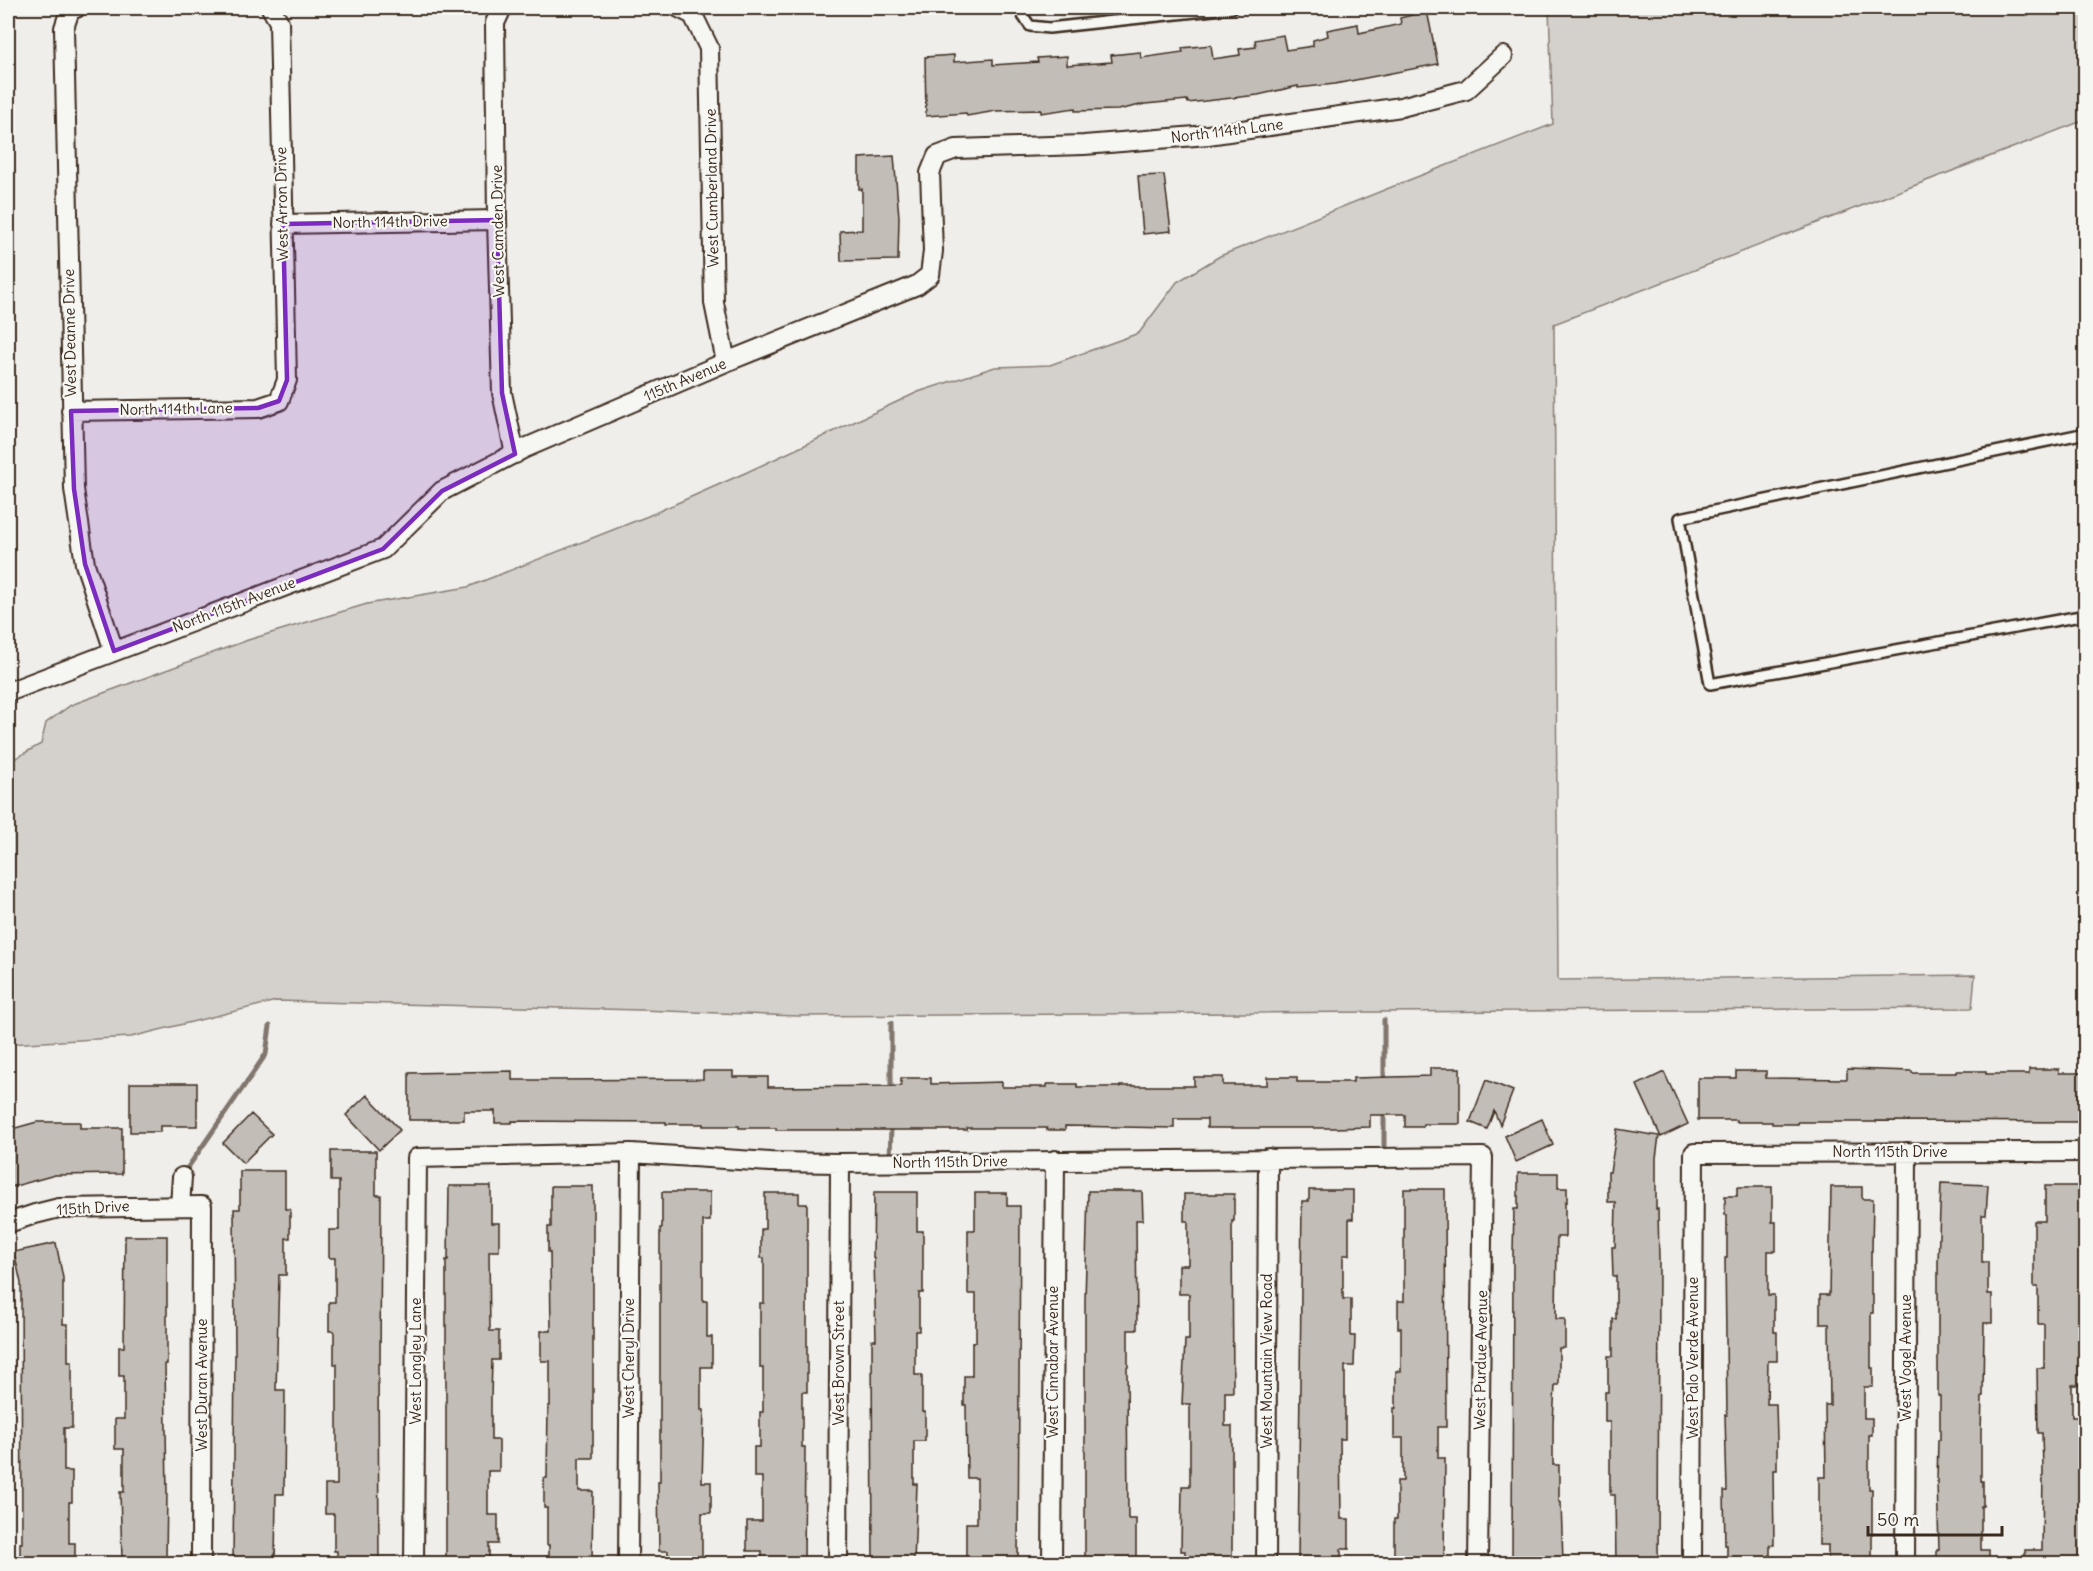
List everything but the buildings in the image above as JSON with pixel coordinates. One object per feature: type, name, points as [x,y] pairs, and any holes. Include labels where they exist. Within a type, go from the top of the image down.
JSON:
[{"type":"street","name":"West Arron Drive","points":[[271,8],[279,22],[286,380],[279,401]]},
{"type":"street","name":"West Camden Drive","points":[[502,8],[495,23],[502,393],[515,454]]},
{"type":"street","name":"West Deanne Drive","points":[[73,9],[64,28],[74,489],[85,564],[114,651]]},
{"type":"street","name":"West Cumberland Drive","points":[[686,11],[709,48],[714,303],[726,362]]},
{"type":"street","name":"North 114th Lane","points":[[930,274],[933,251],[930,173],[937,156],[956,149],[1084,145],[1208,135],[1401,107],[1466,90],[1503,56]]},
{"type":"street","name":"North 114th Drive","points":[[283,224],[497,220]]},
{"type":"street","name":"115th Avenue","points":[[442,491],[524,448],[726,362],[917,285],[930,274]]},
{"type":"street","name":"North 114th Lane","points":[[72,411],[258,408],[279,401]]},
{"type":"street","name":"North 115th Avenue","points":[[8,692],[383,549],[442,491]]},
{"type":"street","name":"West Vogel Avenue","points":[[1905,1563],[1907,1152]]},
{"type":"street","name":"North 115th Drive","points":[[1694,1153],[2085,1152]]},
{"type":"street","name":"West Palo Verde Avenue","points":[[1692,1563],[1694,1153]]},
{"type":"street","name":"North 115th Drive","points":[[417,1158],[631,1154],[770,1162],[840,1163],[1483,1157]]},
{"type":"street","name":"West Cheryl Drive","points":[[628,1563],[631,1154]]},
{"type":"street","name":"West Purdue Avenue","points":[[1478,1563],[1483,1157]]},
{"type":"street","name":"West Longley Lane","points":[[414,1563],[417,1158]]},
{"type":"street","name":"West Mountain View Road","points":[[1266,1563],[1268,1158]]},
{"type":"street","name":"West Cinnabar Avenue","points":[[1052,1563],[1055,1160]]},
{"type":"street","name":"West Brown Street","points":[[838,1563],[840,1163]]},
{"type":"street","points":[[180,1206],[182,1177]]},
{"type":"street","name":"115th Drive","points":[[8,1224],[59,1208],[202,1206]]},
{"type":"street","name":"West Duran Avenue","points":[[201,1563],[202,1206]]},
{"type":"lane","points":[[1022,8],[1023,16],[1030,26],[1049,28],[1232,8]]},
{"type":"lane","points":[[2085,433],[1680,518],[1710,684],[2085,615]]},
{"type":"highlighted area","points":[[497,220],[502,393],[515,454],[442,491],[383,549],[114,651],[85,564],[74,489],[71,411],[258,408],[279,401],[287,380],[283,224]]},
{"type":"shaded area","points":[[1549,8],[2085,8],[2085,120],[1554,324],[1558,980],[1975,975],[1972,1008],[797,1016],[276,1001],[131,1037],[8,1044],[8,760],[41,744],[46,723],[71,705],[248,640],[367,604],[468,587],[648,516],[918,392],[995,367],[1050,365],[1139,333],[1177,282],[1220,256],[1553,124]]},
{"type":"waterway","points":[[1384,1020],[1384,1084]]},
{"type":"waterway","points":[[891,1023],[891,1092]]},
{"type":"waterway","points":[[184,1173],[266,1054],[270,1026]]},
{"type":"waterway","points":[[1384,1108],[1384,1156]]},
{"type":"waterway","points":[[890,1161],[891,1125]]}]
